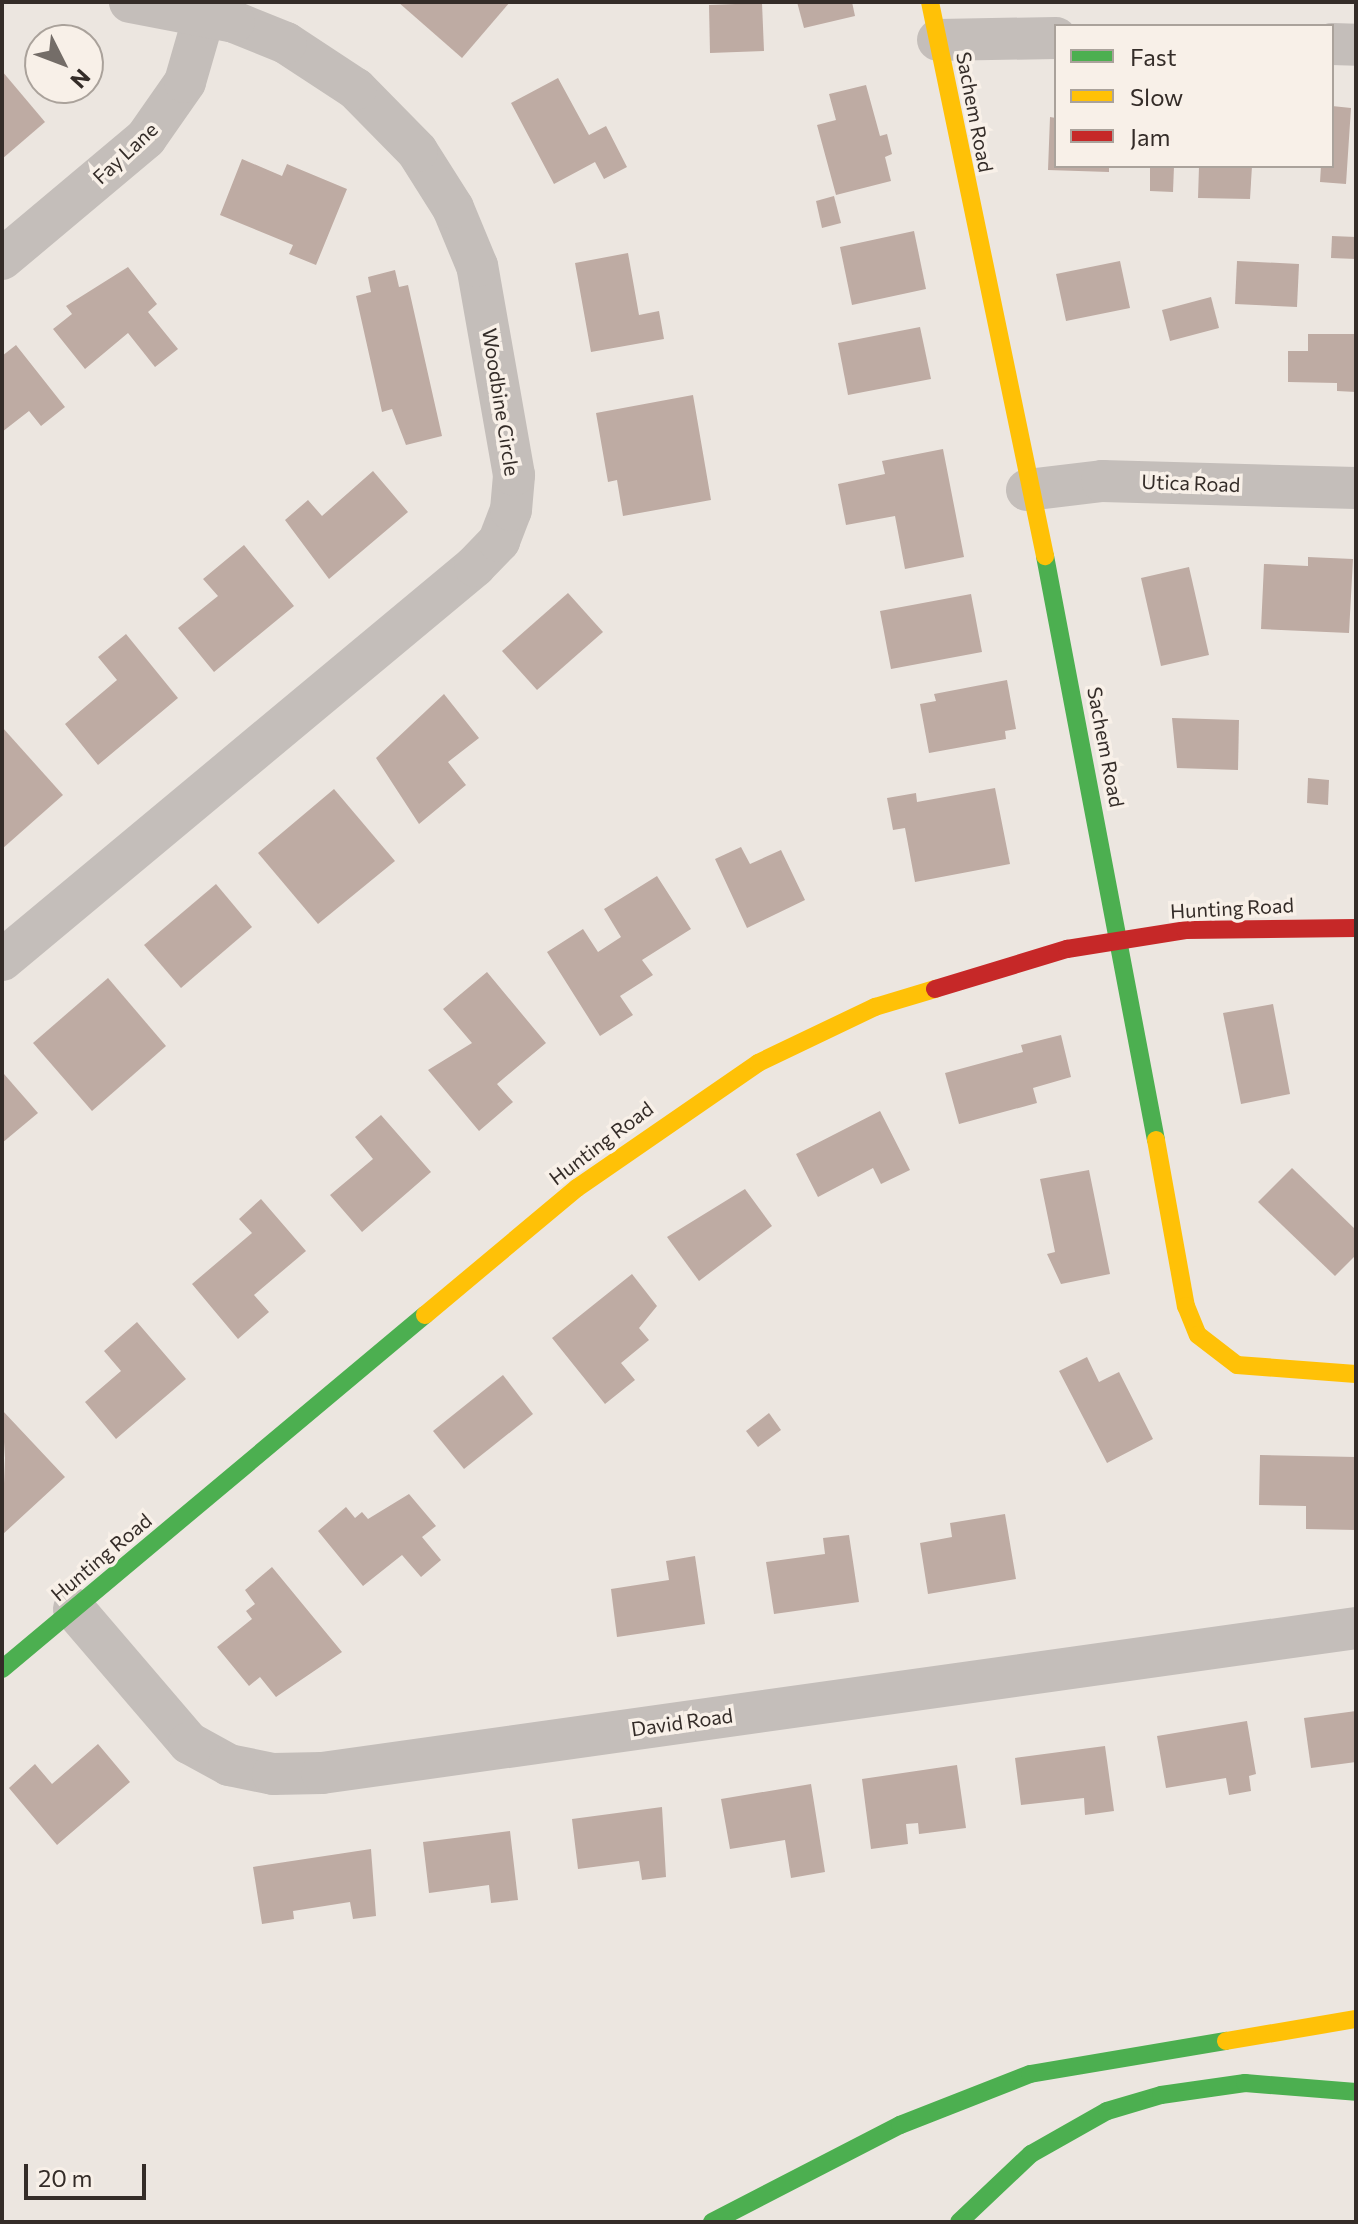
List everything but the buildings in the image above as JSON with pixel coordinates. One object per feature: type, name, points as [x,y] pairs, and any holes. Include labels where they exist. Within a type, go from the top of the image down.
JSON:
[{"type":"main road","name":"Sachem Road","points":[[934,21],[1027,490],[1086,750],[1186,1306],[1198,1335],[1222,1357],[1252,1369],[1356,1374]]},
{"type":"main road","name":"Hunting Road","points":[[2,1669],[548,1212],[722,1084],[875,1007],[1013,962],[1119,939],[1234,927],[1356,928]]},
{"type":"main road","points":[[712,2222],[910,2120],[1030,2074],[1356,2019]]},
{"type":"main road","points":[[959,2222],[1031,2154],[1107,2111],[1232,2084],[1356,2092]]},
{"type":"street","name":"Woodbine Circle","points":[[2,960],[488,554],[511,510],[514,475],[485,295],[467,237],[437,178],[378,107],[334,73],[260,31],[204,16],[130,2]]},
{"type":"street","name":"Fay Lane","points":[[2,259],[146,138],[185,82],[204,16]]},
{"type":"street","points":[[934,21],[1054,38]]},
{"type":"street","points":[[1334,44],[1356,45]]},
{"type":"street","name":"Utica Road","points":[[1027,490],[1102,481],[1356,488]]},
{"type":"street","name":"David Road","points":[[74,1609],[189,1743],[229,1765],[273,1774],[322,1773],[1356,1628]]},
{"type":"traffic: fast","points":[[1045,556],[1156,1140]]},
{"type":"traffic: fast","points":[[2,1669],[425,1315]]},
{"type":"traffic: fast","points":[[712,2222],[900,2125],[1030,2074],[1226,2041]]},
{"type":"traffic: fast","points":[[959,2222],[1031,2154],[1107,2111],[1161,2095],[1245,2083],[1356,2092]]},
{"type":"traffic: slow","points":[[930,2],[1045,556]]},
{"type":"traffic: slow","points":[[425,1315],[577,1188],[758,1063],[875,1007],[935,989]]},
{"type":"traffic: slow","points":[[1156,1140],[1186,1306],[1198,1335],[1237,1365],[1356,1374]]},
{"type":"traffic: slow","points":[[1226,2041],[1356,2019]]},
{"type":"traffic: jam","points":[[935,989],[1067,949],[1185,930],[1356,928]]}]
